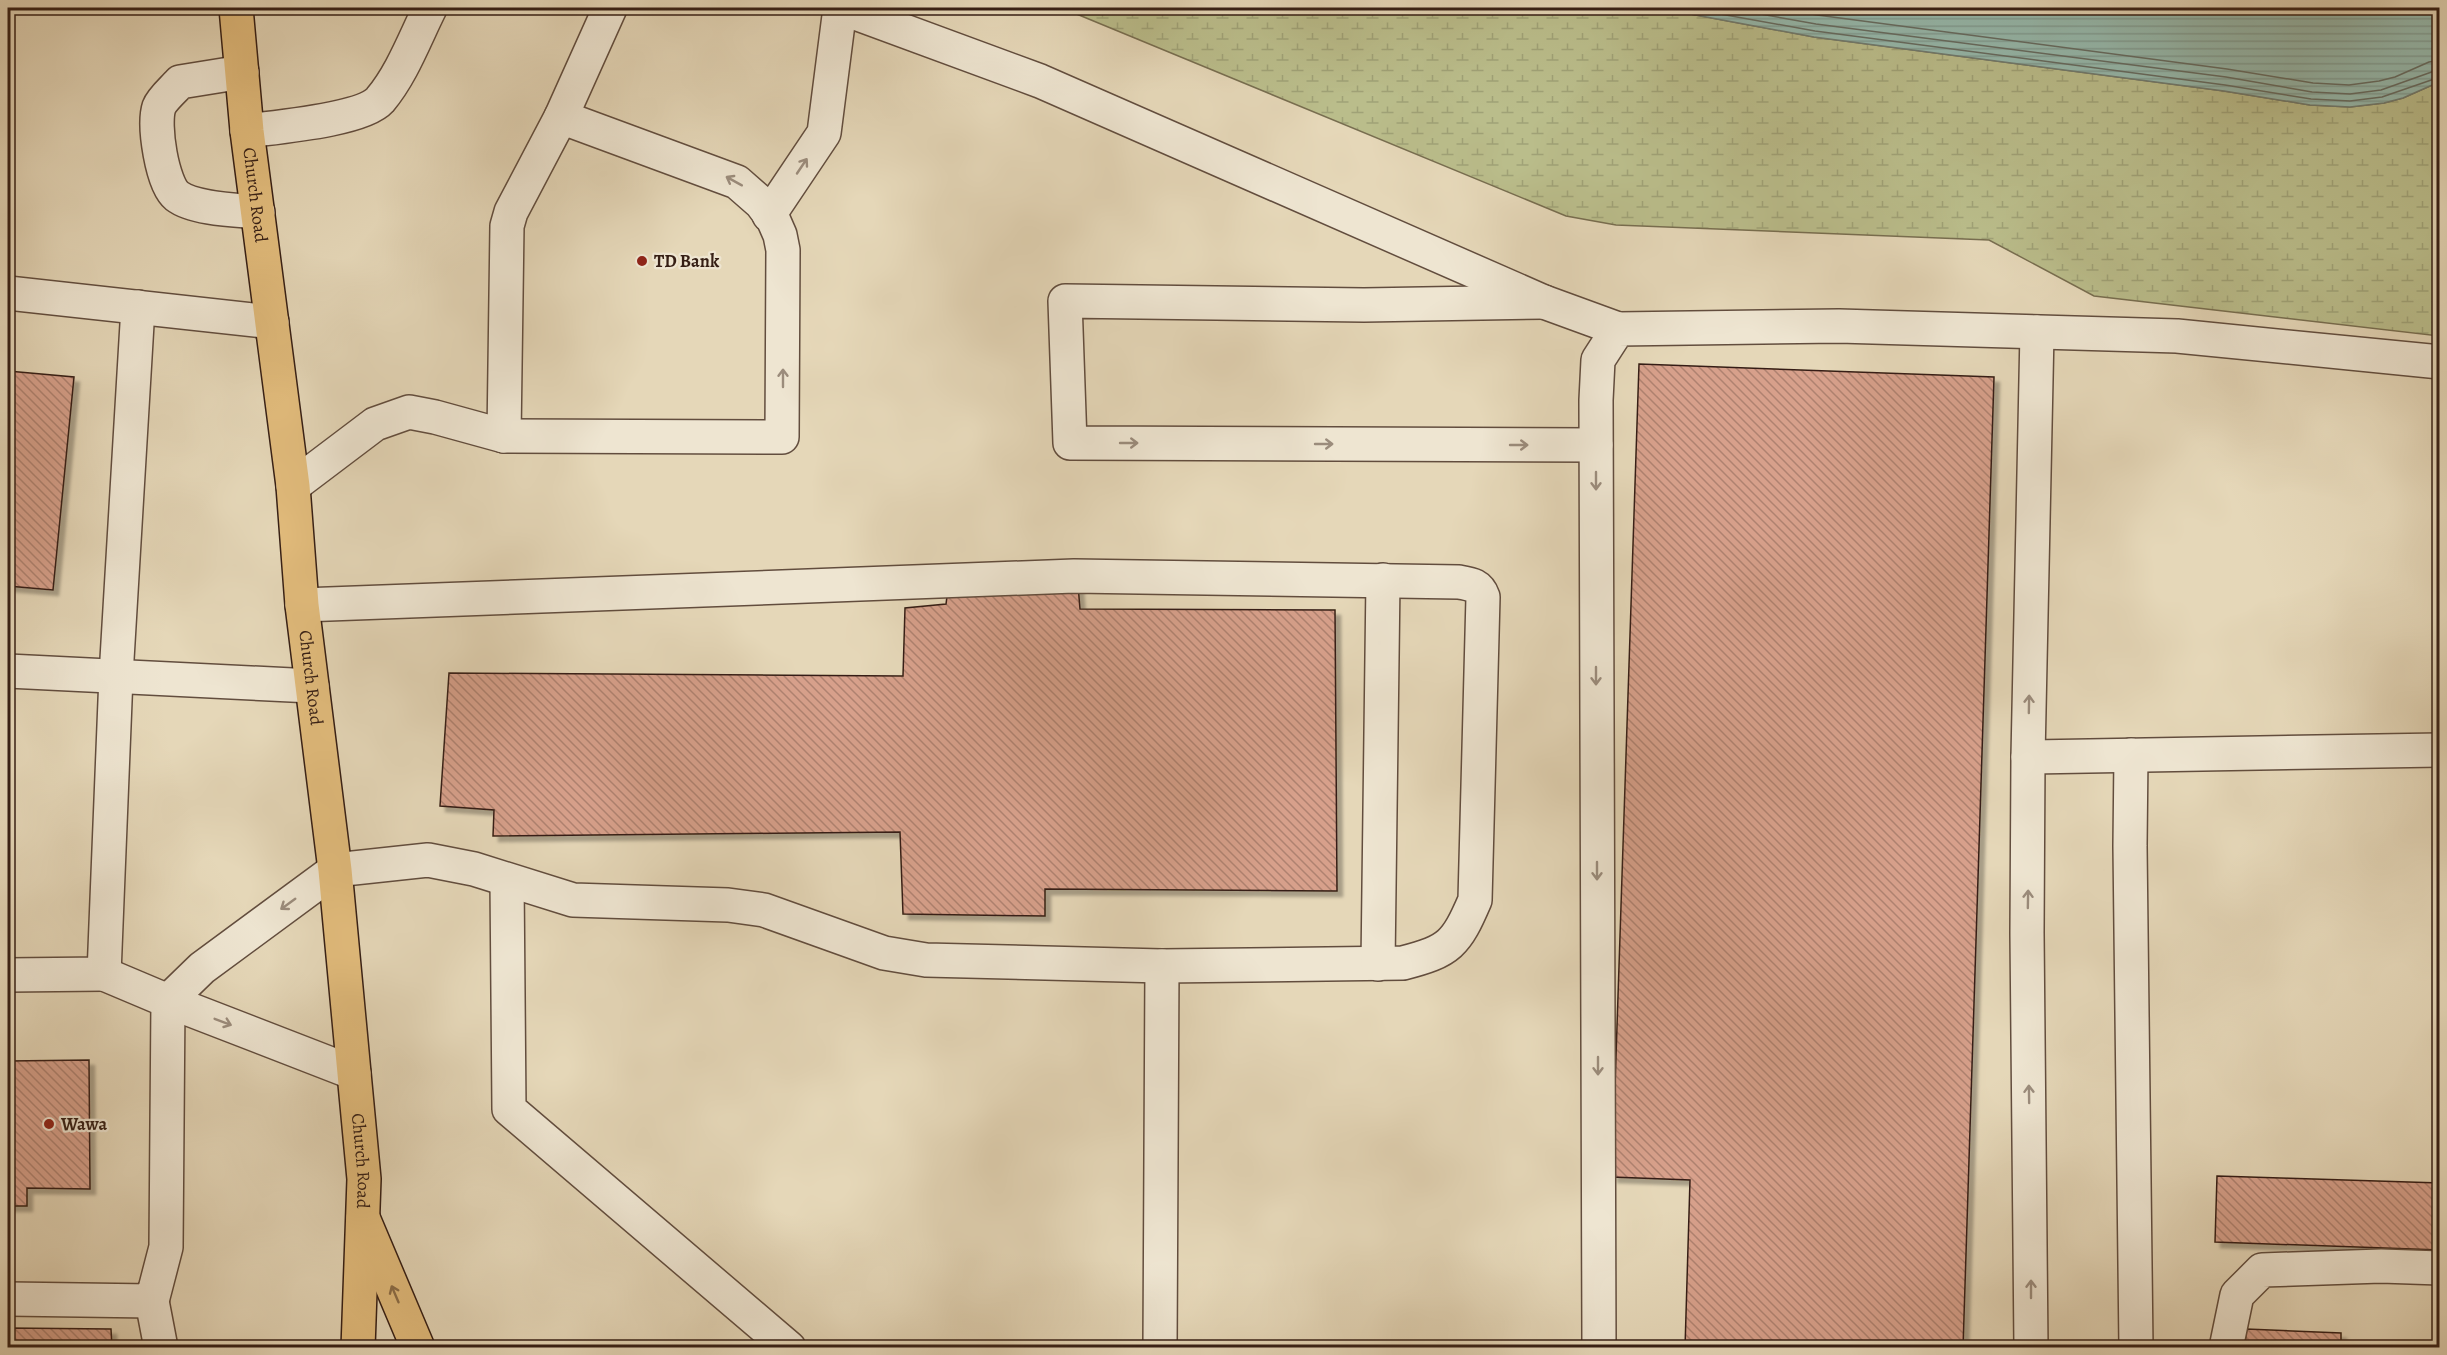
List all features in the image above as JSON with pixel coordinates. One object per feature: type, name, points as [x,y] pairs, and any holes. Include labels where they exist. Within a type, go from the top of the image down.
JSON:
[{"type":"main road","name":"Church Road","points":[[236,8],[247,131],[292,486],[302,605],[335,870],[364,1179],[358,1347]]},
{"type":"main road","points":[[363,1218],[418,1347]]},
{"type":"lane","points":[[247,131],[353,115],[378,102],[395,77],[430,8]]},
{"type":"lane","points":[[504,436],[507,226],[511,212],[561,117],[610,8]]},
{"type":"lane","points":[[769,215],[824,133],[841,8],[1040,81],[1544,302],[1618,329],[1839,326],[2177,336],[2439,362]]},
{"type":"lane","points":[[242,72],[180,82],[159,107],[159,149],[168,182],[177,195],[204,207],[258,212]]},
{"type":"lane","points":[[292,486],[375,424],[409,412],[504,436],[782,437],[783,250],[780,235],[769,215],[761,204],[737,182],[561,117]]},
{"type":"lane","points":[[8,293],[272,322]]},
{"type":"lane","points":[[1544,302],[1364,305],[1065,301],[1070,443],[1596,445]]},
{"type":"lane","points":[[104,974],[116,676],[138,307]]},
{"type":"lane","points":[[1599,1347],[1596,445],[1598,360],[1618,329]]},
{"type":"lane","points":[[2031,1347],[2028,757],[2037,332]]},
{"type":"lane","points":[[161,1347],[152,1301],[166,1247],[168,1001],[202,968],[335,870],[428,860],[474,869],[573,900],[728,905],[764,910],[884,953],[926,960],[1162,966],[1403,963],[1434,955],[1460,934],[1475,900],[1483,597],[1474,585],[1460,582],[1383,580],[1074,576],[302,605]]},
{"type":"lane","points":[[1378,964],[1383,580]]},
{"type":"lane","points":[[8,671],[312,686]]},
{"type":"lane","points":[[2028,757],[2439,750]]},
{"type":"lane","points":[[2131,755],[2136,1347]]},
{"type":"lane","points":[[507,880],[509,1109],[789,1347]]},
{"type":"lane","points":[[1160,1347],[1162,966]]},
{"type":"lane","points":[[8,975],[104,974],[354,1073]]},
{"type":"lane","points":[[2226,1347],[2237,1295],[2262,1270],[2380,1266],[2439,1268]]},
{"type":"lane","points":[[8,1299],[152,1301]]},
{"type":"green space","points":[[1062,8],[1658,8],[1814,37],[2224,91],[2310,105],[2350,107],[2384,103],[2403,98],[2439,82],[2439,336],[2094,296],[1989,240],[1616,225],[1566,216]]},
{"type":"water","points":[[1658,8],[2439,8],[2439,82],[2403,98],[2384,103],[2350,107],[2310,105],[2224,91],[1814,37]]},
{"type":"building","points":[[1639,364],[1994,377],[1963,1348],[1685,1348],[1690,1180],[1612,1177]]},
{"type":"building","points":[[8,371],[74,377],[53,590],[8,586]]},
{"type":"building","points":[[1078,585],[1080,609],[1335,610],[1337,891],[1045,889],[1045,916],[903,914],[900,832],[493,836],[494,810],[440,806],[449,673],[903,676],[905,608],[946,604],[948,589]]},
{"type":"building","name":"Wawa","points":[[89,1060],[90,1189],[27,1188],[27,1206],[8,1206],[8,1061]]},
{"type":"building","points":[[2217,1176],[2440,1183],[2440,1250],[2215,1242]]},
{"type":"building","points":[[8,1328],[111,1329],[112,1348],[8,1348]]},
{"type":"building","points":[[2246,1329],[2341,1333],[2341,1348],[2245,1348]]},
{"type":"place","name":"TD Bank","points":[[642,261]]},
{"type":"place","name":"Wawa","points":[[49,1124]]}]
